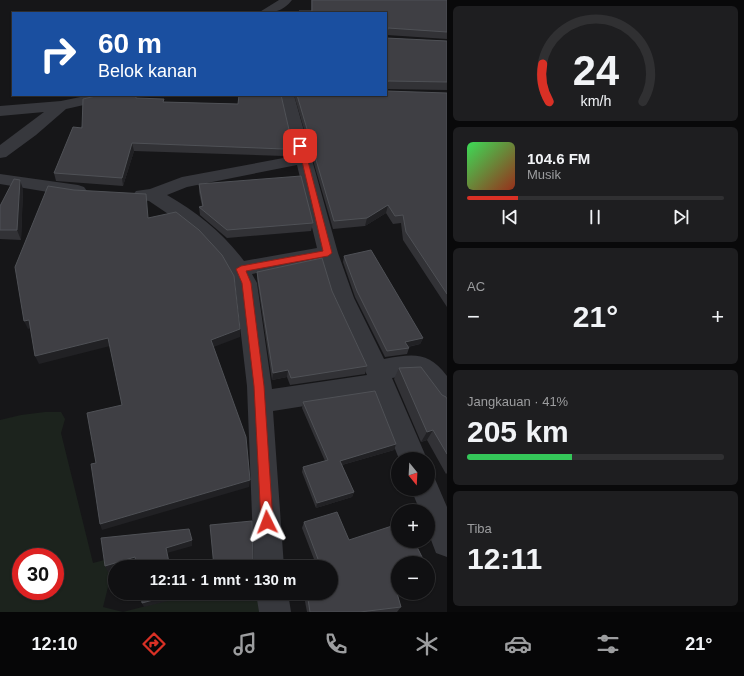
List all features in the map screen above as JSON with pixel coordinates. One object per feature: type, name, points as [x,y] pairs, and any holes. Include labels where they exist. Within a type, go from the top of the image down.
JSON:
[{"type":"street","points":[[266,12],[276,8],[286,0]]},
{"type":"street","points":[[0,111],[61,106],[106,96]]},
{"type":"street","points":[[287,96],[328,253],[343,298],[380,377],[410,452]]},
{"type":"street","points":[[0,153],[30,132],[61,106]]},
{"type":"street","points":[[126,194],[153,195],[182,182],[303,159]]},
{"type":"street","points":[[0,179],[76,191],[98,192]]},
{"type":"street","points":[[153,195],[207,231],[241,269],[246,283],[260,402],[269,560]]},
{"type":"street","points":[[241,269],[328,253]]},
{"type":"street","points":[[260,402],[380,377],[410,364],[422,366],[432,373],[447,397]]},
{"type":"street","points":[[428,496],[447,542]]},
{"type":"street","points":[[273,600],[275,612]]},
{"type":"shaded area","points":[[61,412],[65,419],[61,433],[93,563],[112,558],[112,560],[108,560],[108,587],[103,607],[123,612],[0,612],[0,420],[21,415]]},
{"type":"shaded area","points":[[169,600],[258,600],[259,612],[123,612]]},
{"type":"building","points":[[312,0],[447,0],[447,32],[388,28],[387,33],[387,12],[299,12],[312,11]]},
{"type":"building","points":[[387,38],[447,41],[447,82],[388,81],[387,84]]},
{"type":"building","points":[[387,91],[447,93],[447,294],[406,232],[403,215],[395,216],[388,205],[367,218],[334,221],[297,96],[387,96]]},
{"type":"building","points":[[96,96],[136,96],[136,98],[164,99],[163,102],[238,104],[239,96],[281,96],[293,147],[284,149],[132,143],[122,178],[54,173],[73,127],[82,128],[83,99]]},
{"type":"building","points":[[301,176],[313,223],[227,230],[199,207],[203,206],[199,184]]},
{"type":"building","points":[[14,179],[20,180],[17,230],[0,230],[0,206]]},
{"type":"building","points":[[48,186],[74,190],[146,194],[148,218],[176,212],[199,230],[222,255],[234,276],[240,329],[211,340],[246,437],[250,480],[100,524],[91,464],[96,463],[87,413],[122,405],[108,338],[35,356],[29,320],[24,321],[15,267]]},
{"type":"building","points":[[371,250],[423,338],[405,342],[409,348],[387,351],[357,291],[344,256]]},
{"type":"building","points":[[322,258],[332,291],[367,366],[291,378],[288,370],[273,373],[257,272]]},
{"type":"building","points":[[421,367],[442,395],[447,399],[447,454],[433,430],[427,432],[399,368]]},
{"type":"building","points":[[375,391],[396,444],[340,461],[354,492],[317,503],[303,467],[328,460],[303,402]]},
{"type":"building","points":[[337,512],[349,540],[391,526],[391,548],[418,548],[422,556],[391,556],[391,600],[399,600],[401,607],[360,612],[310,612],[308,600],[338,600],[338,560],[318,560],[304,522]]},
{"type":"building","points":[[252,521],[253,560],[213,560],[210,525]]},
{"type":"building","points":[[189,529],[192,540],[166,548],[169,560],[136,560],[135,557],[125,560],[108,560],[108,565],[105,566],[101,538]]},
{"type":"building","points":[[142,600],[153,600],[142,603]]},
{"type":"route","points":[[267,522],[259,386],[246,283],[241,269],[328,253],[300,146]]}]
